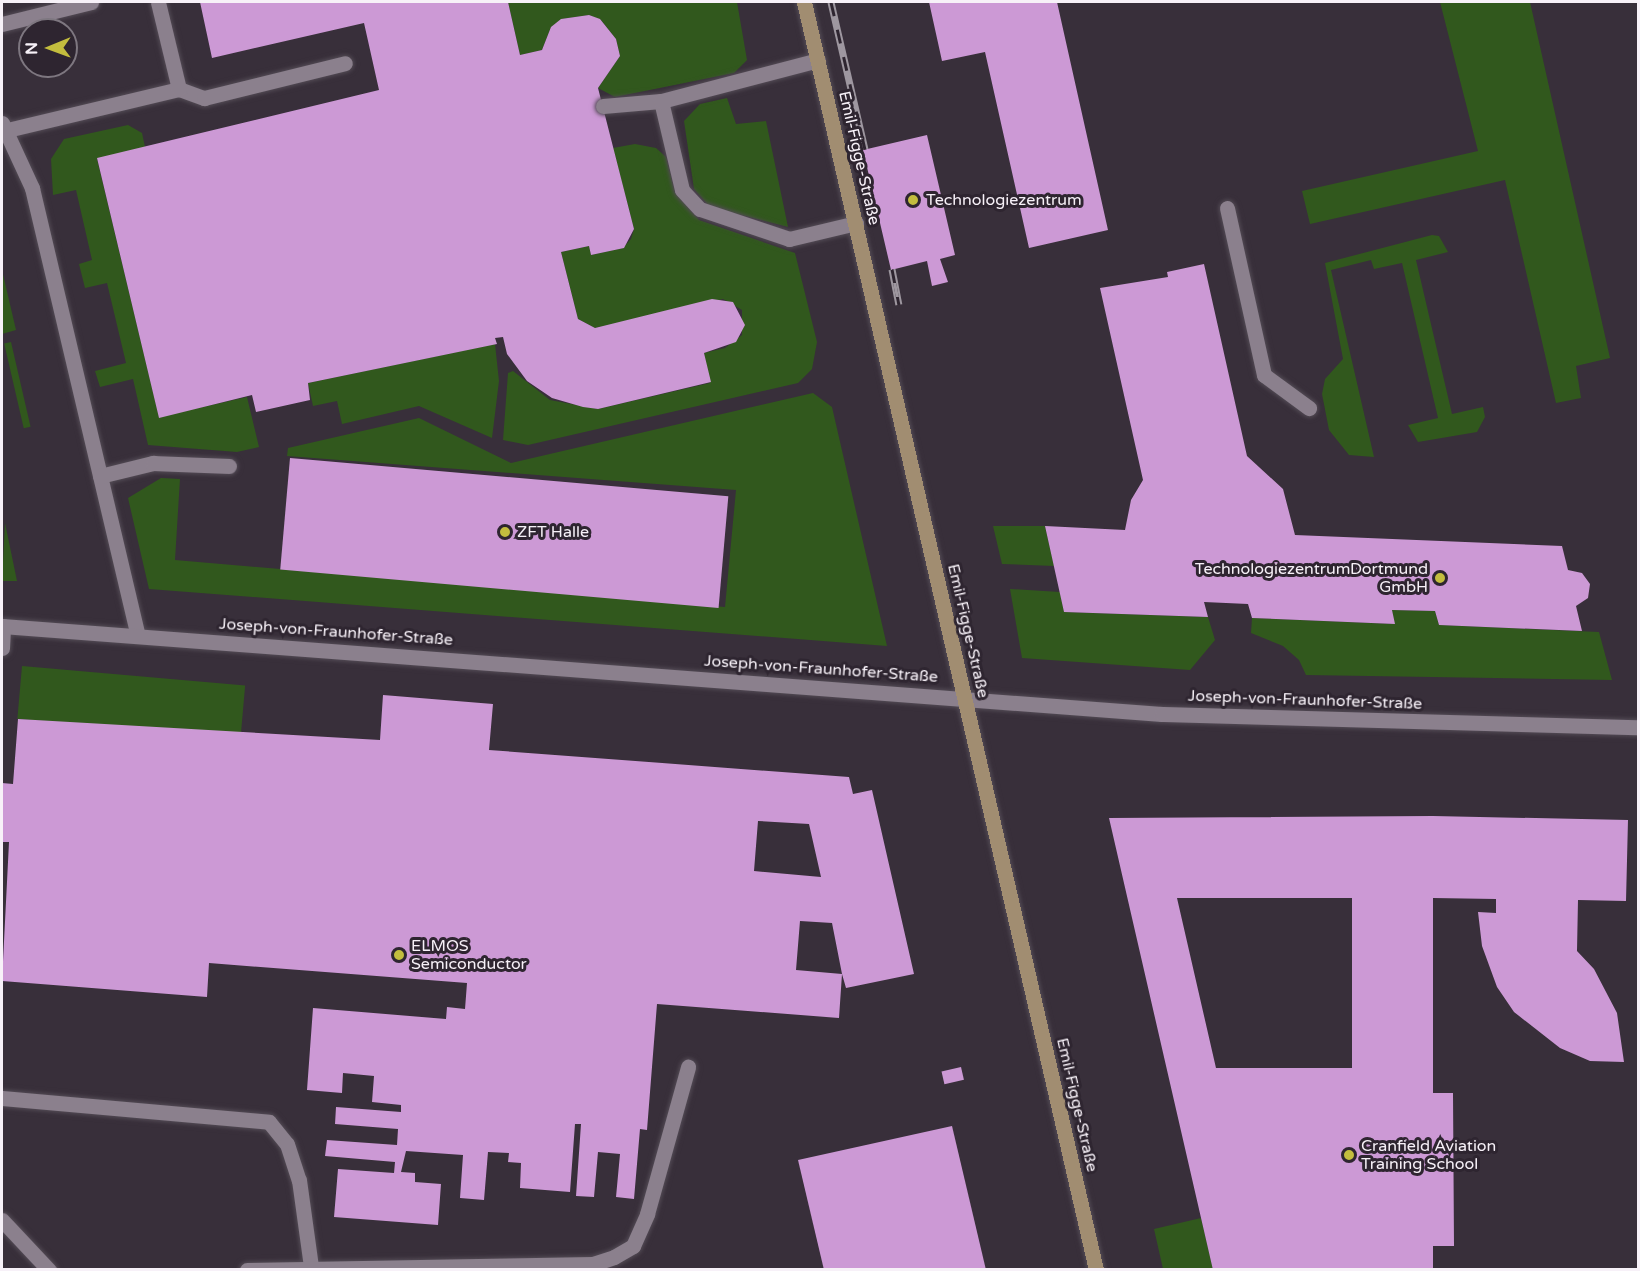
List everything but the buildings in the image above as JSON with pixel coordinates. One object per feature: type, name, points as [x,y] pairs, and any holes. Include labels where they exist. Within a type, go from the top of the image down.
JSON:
[{"type":"street","points":[[2,24],[91,2]]},
{"type":"street","points":[[158,2],[179,89]]},
{"type":"street","name":"Emil-Figge-Straße","points":[[804,2],[1096,1269]]},
{"type":"street","points":[[603,106],[661,101],[818,60]]},
{"type":"street","points":[[138,636],[32,188],[2,127],[179,89],[204,98],[345,63]]},
{"type":"street","points":[[661,101],[682,190],[700,209],[789,239],[856,223]]},
{"type":"street","points":[[1227,208],[1264,375],[1310,408]]},
{"type":"street","points":[[100,476],[153,463],[230,466]]},
{"type":"street","points":[[2,626],[2,648]]},
{"type":"street","name":"Joseph-von-Fraunhofer-Straße","points":[[2,626],[1162,714],[1638,727]]},
{"type":"street","points":[[247,1269],[593,1264],[614,1257],[633,1246],[647,1214],[688,1068]]},
{"type":"street","points":[[2,1098],[269,1122],[287,1144],[299,1180],[311,1267]]},
{"type":"street","points":[[2,1220],[49,1269]]},
{"type":"green space","points":[[508,2],[737,2],[747,60],[734,73],[615,97],[598,88],[620,56],[616,39],[601,20],[589,15],[562,19],[551,27],[542,50],[520,55]]},
{"type":"green space","points":[[1440,2],[1530,2],[1610,358],[1576,366],[1581,398],[1556,403],[1505,180],[1310,224],[1302,191],[1478,151]]},
{"type":"green space","points":[[727,98],[736,124],[766,121],[788,227],[710,207],[694,189],[684,121],[700,104]]},
{"type":"green space","points":[[128,125],[142,133],[145,147],[97,159],[159,417],[247,397],[259,447],[237,452],[148,445],[133,379],[100,387],[95,371],[126,363],[107,283],[85,288],[79,264],[92,260],[76,190],[53,195],[51,159],[64,139]]},
{"type":"green space","points":[[635,144],[656,148],[666,157],[675,193],[699,220],[795,253],[817,342],[812,369],[798,383],[528,445],[503,440],[508,373],[513,371],[550,400],[598,409],[710,383],[704,353],[725,348],[742,335],[742,310],[723,299],[595,328],[578,319],[561,252],[589,246],[591,255],[623,248],[631,239],[634,229],[613,148]]},
{"type":"green space","points":[[1432,235],[1439,236],[1448,252],[1416,260],[1452,414],[1483,407],[1485,417],[1477,432],[1418,442],[1408,425],[1438,418],[1402,263],[1374,269],[1371,260],[1331,270],[1374,457],[1349,455],[1329,430],[1322,394],[1325,379],[1343,359],[1325,263]]},
{"type":"green space","points":[[2,270],[16,330],[2,334]]},
{"type":"green space","points":[[11,342],[31,427],[24,428],[4,344]]},
{"type":"green space","points":[[495,344],[499,381],[492,438],[419,406],[342,424],[337,401],[313,406],[308,383]]},
{"type":"green space","points":[[813,393],[832,407],[887,646],[149,589],[128,498],[161,478],[180,479],[175,560],[725,607],[736,490],[287,456],[288,448],[419,418],[511,463]]},
{"type":"green space","points":[[5,523],[17,581],[2,581]]},
{"type":"green space","points":[[993,526],[1045,526],[1054,566],[1002,564]]},
{"type":"green space","points":[[1010,589],[1060,592],[1064,612],[1208,617],[1215,640],[1190,670],[1022,658]]},
{"type":"green space","points":[[1392,610],[1435,611],[1439,625],[1599,632],[1612,680],[1306,675],[1299,660],[1283,646],[1251,633],[1252,618],[1394,624]]},
{"type":"green space","points":[[22,666],[245,686],[241,738],[17,719]]},
{"type":"green space","points":[[1201,1218],[1213,1269],[1163,1269],[1154,1229]]},
{"type":"railway","points":[[831,2],[865,149]]},
{"type":"railway","points":[[892,269],[899,304]]},
{"type":"place","name":"Technologiezentrum","points":[[913,200]]},
{"type":"place","name":"ZFT Halle","points":[[505,532]]},
{"type":"place","name":"TechnologiezentrumDortmund GmbH","points":[[1440,578]]},
{"type":"place","name":"ELMOS Semiconductor","points":[[399,955]]},
{"type":"place","name":"Cranfield Aviation Training School","points":[[1349,1155]]}]
